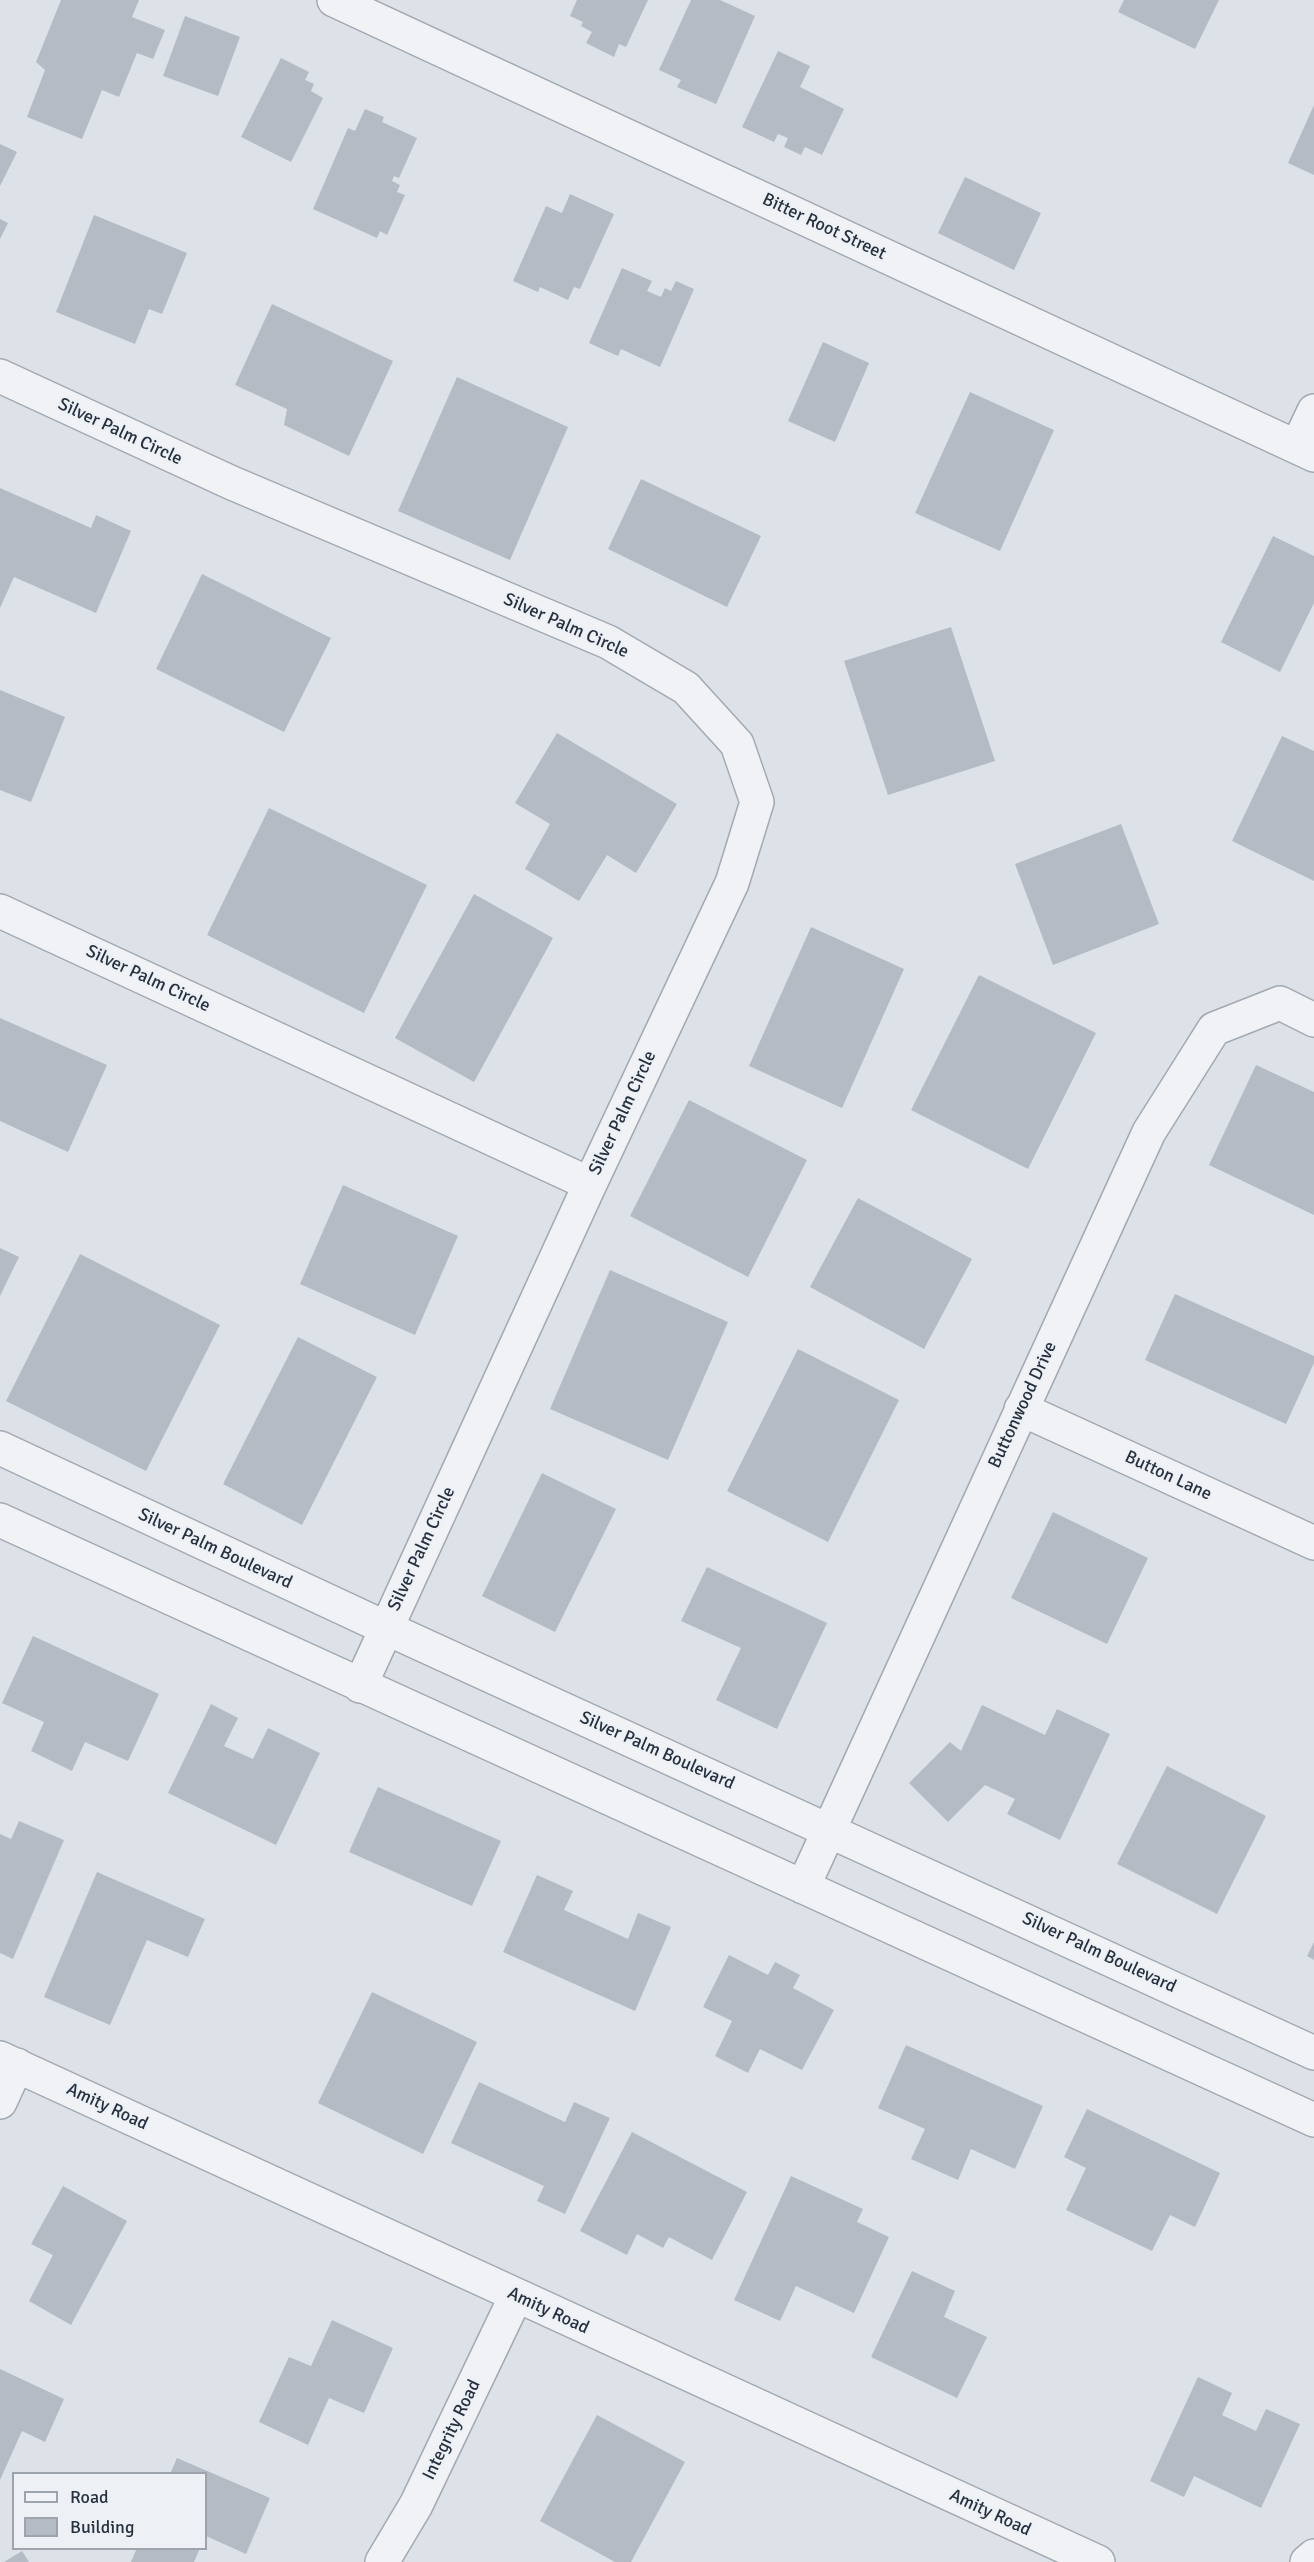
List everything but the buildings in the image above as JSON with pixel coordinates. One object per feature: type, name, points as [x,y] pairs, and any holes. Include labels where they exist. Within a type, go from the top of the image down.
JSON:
[{"type":"street","name":"Bitter Root Street","points":[[346,3],[1305,451]]},
{"type":"street","name":"Silver Palm Circle","points":[[0,376],[232,483],[608,642],[686,688],[737,744],[756,802],[732,883],[590,1184],[360,1686]]},
{"type":"street","points":[[1305,451],[1314,411]]},
{"type":"street","name":"Silver Palm Circle","points":[[0,911],[590,1184]]},
{"type":"street","name":"Buttonwood Drive","points":[[803,1887],[1149,1132],[1214,1029],[1280,1003],[1314,1020]]},
{"type":"street","name":"Button Lane","points":[[1021,1409],[1314,1543]]},
{"type":"street","name":"Silver Palm Boulevard","points":[[0,1448],[386,1628],[1314,2053]]},
{"type":"street","points":[[0,1520],[1314,2120]]},
{"type":"street","points":[[0,2102],[8,2062]]},
{"type":"street","name":"Amity Road","points":[[8,2062],[1098,2562]]},
{"type":"street","name":"Integrity Road","points":[[382,2562],[416,2505],[516,2296]]},
{"type":"street","points":[[1307,2562],[1314,2556]]}]
